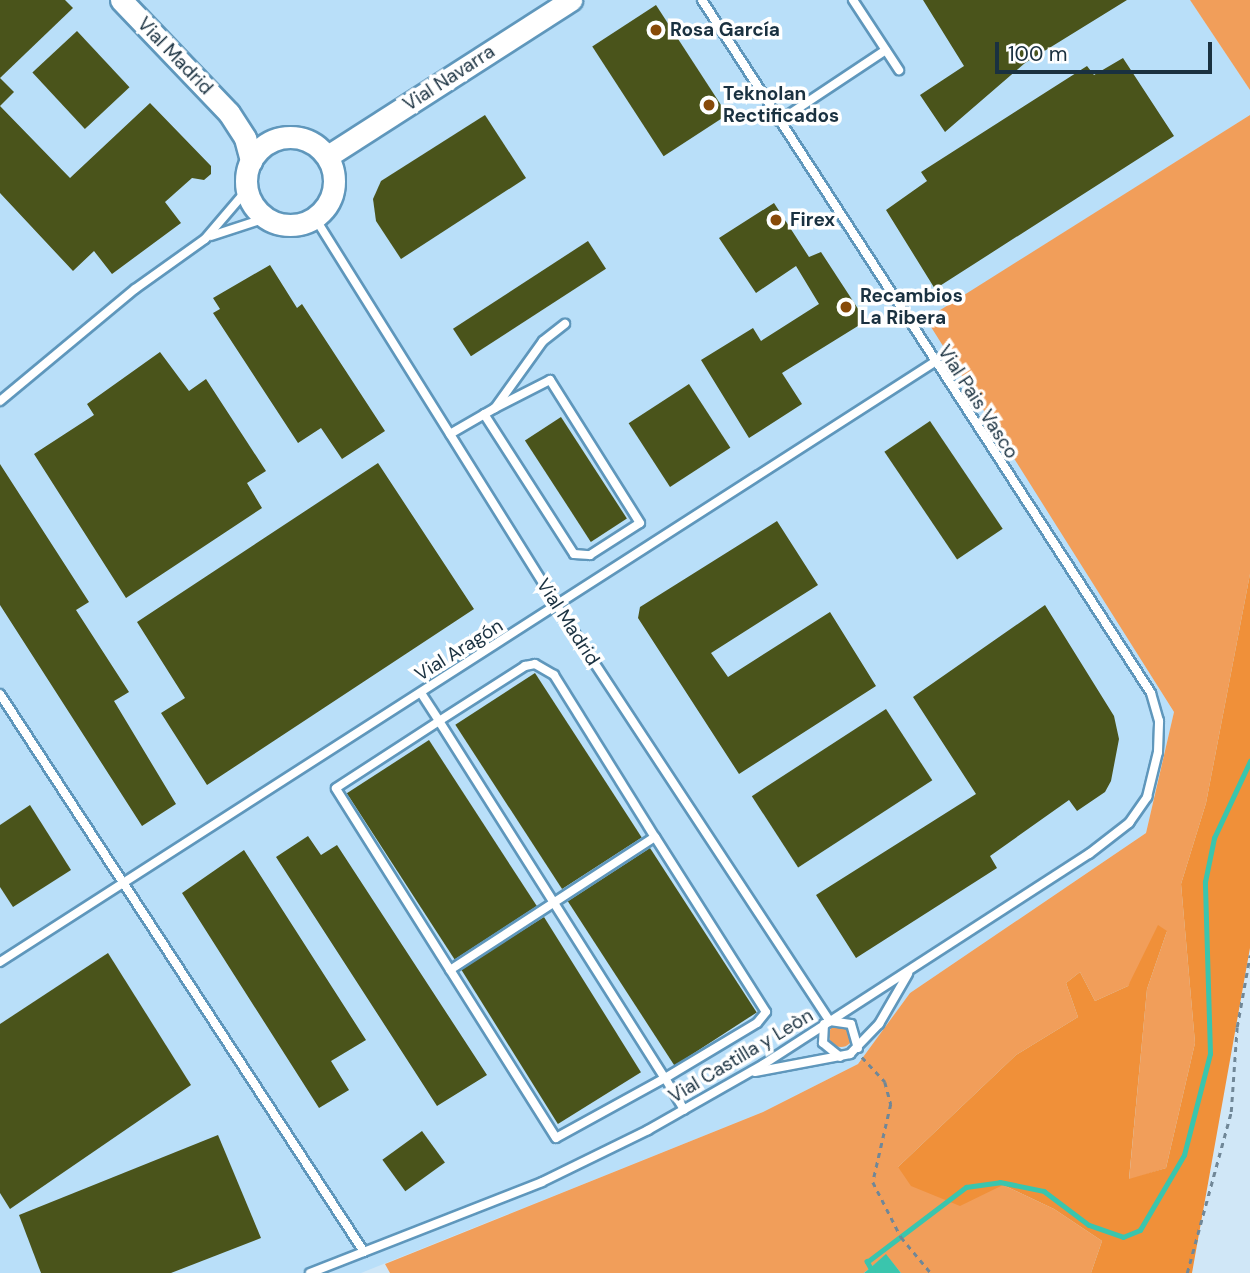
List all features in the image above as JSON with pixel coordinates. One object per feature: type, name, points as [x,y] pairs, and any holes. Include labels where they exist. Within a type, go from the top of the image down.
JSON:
[{"type":"street","name":"Vial Madrid","points":[[121,0],[229,113],[246,138],[251,160]]},
{"type":"street","name":"Vial Navarra","points":[[327,156],[571,0]]},
{"type":"street","name":"Vial Madrid","points":[[229,113],[281,138]]},
{"type":"street","points":[[281,138],[303,138],[327,156],[334,190],[315,218],[299,225],[266,218],[246,191],[251,160],[260,149],[281,138]]},
{"type":"lane","name":"Vial Pais Vasco","points":[[702,0],[933,363],[1151,693],[1159,721],[1158,752],[1147,797]]},
{"type":"lane","points":[[853,0],[900,70]]},
{"type":"lane","points":[[779,121],[886,50]]},
{"type":"lane","points":[[0,401],[135,289],[205,239],[246,191]]},
{"type":"lane","points":[[205,239],[266,218]]},
{"type":"lane","name":"Vial Madrid","points":[[315,218],[557,606],[827,1023]]},
{"type":"lane","points":[[495,408],[543,341],[565,324]]},
{"type":"lane","name":"Vial Aragón","points":[[0,962],[933,363]]},
{"type":"lane","points":[[450,434],[484,414],[495,408],[550,380],[640,523],[590,555],[574,554],[484,414]]},
{"type":"lane","points":[[525,667],[545,667],[655,837],[766,1012],[757,1023],[556,1138],[336,788],[525,667]]},
{"type":"lane","points":[[421,693],[684,1110]]},
{"type":"lane","points":[[0,694],[125,881],[364,1252]]},
{"type":"lane","name":"Vial Castilla y Leòn","points":[[310,1273],[542,1182],[684,1110],[749,1073],[1089,854],[1129,823],[1147,797]]},
{"type":"lane","points":[[450,970],[655,837]]},
{"type":"lane","points":[[749,1073],[843,1057],[857,1050],[915,967]]},
{"type":"lane","points":[[843,1057],[834,1056],[823,1043],[827,1023],[851,1024],[857,1050]]},
{"type":"path","points":[[1187,1273],[1231,1112],[1237,1027],[1250,955]]},
{"type":"path","points":[[857,1050],[885,1082],[891,1104],[873,1182],[900,1233],[931,1273]]},
{"type":"shaded area","points":[[0,0],[1190,0],[1250,90],[1250,115],[927,319],[1174,712],[1146,833],[910,993],[858,1064],[763,1112],[361,1273],[0,1273]]},
{"type":"shaded area","points":[[1190,0],[1250,0],[1250,90]]},
{"type":"shaded area","points":[[1250,115],[1250,574],[1206,803],[1181,884],[1195,1043],[1166,1168],[1129,1180],[1147,989],[1167,931],[1128,986],[1095,1001],[1080,972],[1066,983],[1078,1017],[1016,1055],[898,1167],[1003,1185],[1054,1209],[1102,1241],[1091,1273],[901,1273],[886,1255],[864,1273],[390,1273],[385,1264],[763,1112],[858,1064],[910,993],[1146,833],[1174,712],[926,319]]},
{"type":"shaded area","points":[[1250,574],[1250,948],[1192,1273],[1091,1273],[1102,1241],[1054,1209],[1003,1185],[960,1206],[911,1186],[898,1167],[1016,1055],[1078,1017],[1066,983],[1080,972],[1095,1001],[1128,986],[1158,925],[1167,931],[1147,989],[1129,1179],[1166,1168],[1195,1043],[1181,884],[1206,803]]},
{"type":"shaded area","points":[[841,1023],[850,1026],[853,1035],[850,1044],[841,1047],[832,1044],[829,1035],[832,1026]]},
{"type":"shaded area","points":[[886,1254],[901,1273],[864,1273],[870,1268]]},
{"type":"building","points":[[0,0],[65,0],[73,8],[0,78]]},
{"type":"building","points":[[923,0],[1127,0],[1025,63],[945,132],[920,95],[964,66]]},
{"type":"building","points":[[656,5],[727,115],[664,156],[592,46]]},
{"type":"building","points":[[77,31],[130,87],[85,129],[32,73]]},
{"type":"building","points":[[1123,58],[1174,136],[935,289],[886,210],[927,181],[921,172],[1087,66],[1094,75]]},
{"type":"building","points":[[0,78],[14,92],[0,106]]},
{"type":"building","points":[[150,103],[211,166],[211,174],[204,180],[192,178],[165,202],[181,223],[112,274],[94,251],[73,271],[0,193],[0,106],[70,178]]},
{"type":"building","points":[[485,115],[526,178],[401,259],[376,221],[373,199],[381,181]]},
{"type":"building","points":[[774,203],[809,257],[821,252],[866,321],[782,373],[802,404],[749,438],[701,360],[753,328],[761,341],[819,304],[796,266],[756,293],[719,238]]},
{"type":"building","points":[[588,241],[606,269],[471,356],[453,329]]},
{"type":"building","points":[[270,265],[297,308],[302,304],[385,431],[342,459],[321,428],[298,443],[213,313],[220,309],[213,298]]},
{"type":"building","points":[[160,352],[189,391],[206,379],[266,471],[247,483],[262,508],[126,598],[34,454],[94,415],[87,404]]},
{"type":"building","points":[[689,384],[730,448],[670,487],[629,423]]},
{"type":"building","points":[[561,417],[627,518],[591,542],[525,440]]},
{"type":"building","points":[[930,421],[1003,529],[957,560],[884,452]]},
{"type":"building","points":[[378,463],[474,609],[207,785],[161,713],[185,698],[137,622]]},
{"type":"building","points":[[0,464],[89,602],[76,610],[129,692],[114,701],[176,804],[142,826],[0,605]]},
{"type":"building","points":[[777,521],[818,585],[711,653],[728,677],[830,612],[876,686],[739,774],[638,618],[640,607]]},
{"type":"building","points":[[1045,605],[1114,716],[1119,739],[1111,781],[1105,792],[1077,811],[1069,800],[990,856],[997,868],[856,958],[816,895],[976,794],[913,697]]},
{"type":"building","points":[[535,673],[642,837],[562,889],[455,725]]},
{"type":"building","points":[[886,709],[932,780],[798,867],[752,796]]},
{"type":"building","points":[[429,740],[537,906],[455,959],[347,793]]},
{"type":"building","points":[[30,805],[71,870],[13,907],[0,887],[0,825]]},
{"type":"building","points":[[308,836],[321,855],[337,845],[487,1075],[437,1106],[276,857]]},
{"type":"building","points":[[650,848],[757,1012],[675,1066],[568,901]]},
{"type":"building","points":[[244,850],[366,1040],[331,1061],[349,1090],[319,1108],[182,893]]},
{"type":"building","points":[[544,917],[641,1072],[558,1124],[461,969]]},
{"type":"building","points":[[108,953],[191,1085],[10,1209],[0,1193],[0,1024]]},
{"type":"building","points":[[422,1131],[445,1163],[405,1191],[382,1160]]},
{"type":"building","points":[[218,1135],[261,1238],[171,1273],[41,1273],[19,1215]]},
{"type":"waterway","points":[[873,1273],[867,1262],[966,1187],[1000,1182],[1044,1191],[1089,1225],[1123,1237],[1140,1230],[1184,1155],[1210,1054],[1205,882],[1214,838],[1250,761]]},
{"type":"place","name":"Rosa García","points":[[656,30]]},
{"type":"place","name":"Teknolan Rectificados","points":[[709,105]]},
{"type":"place","name":"Firex","points":[[776,220]]},
{"type":"place","name":"Recambios La Ribera","points":[[846,307]]}]
